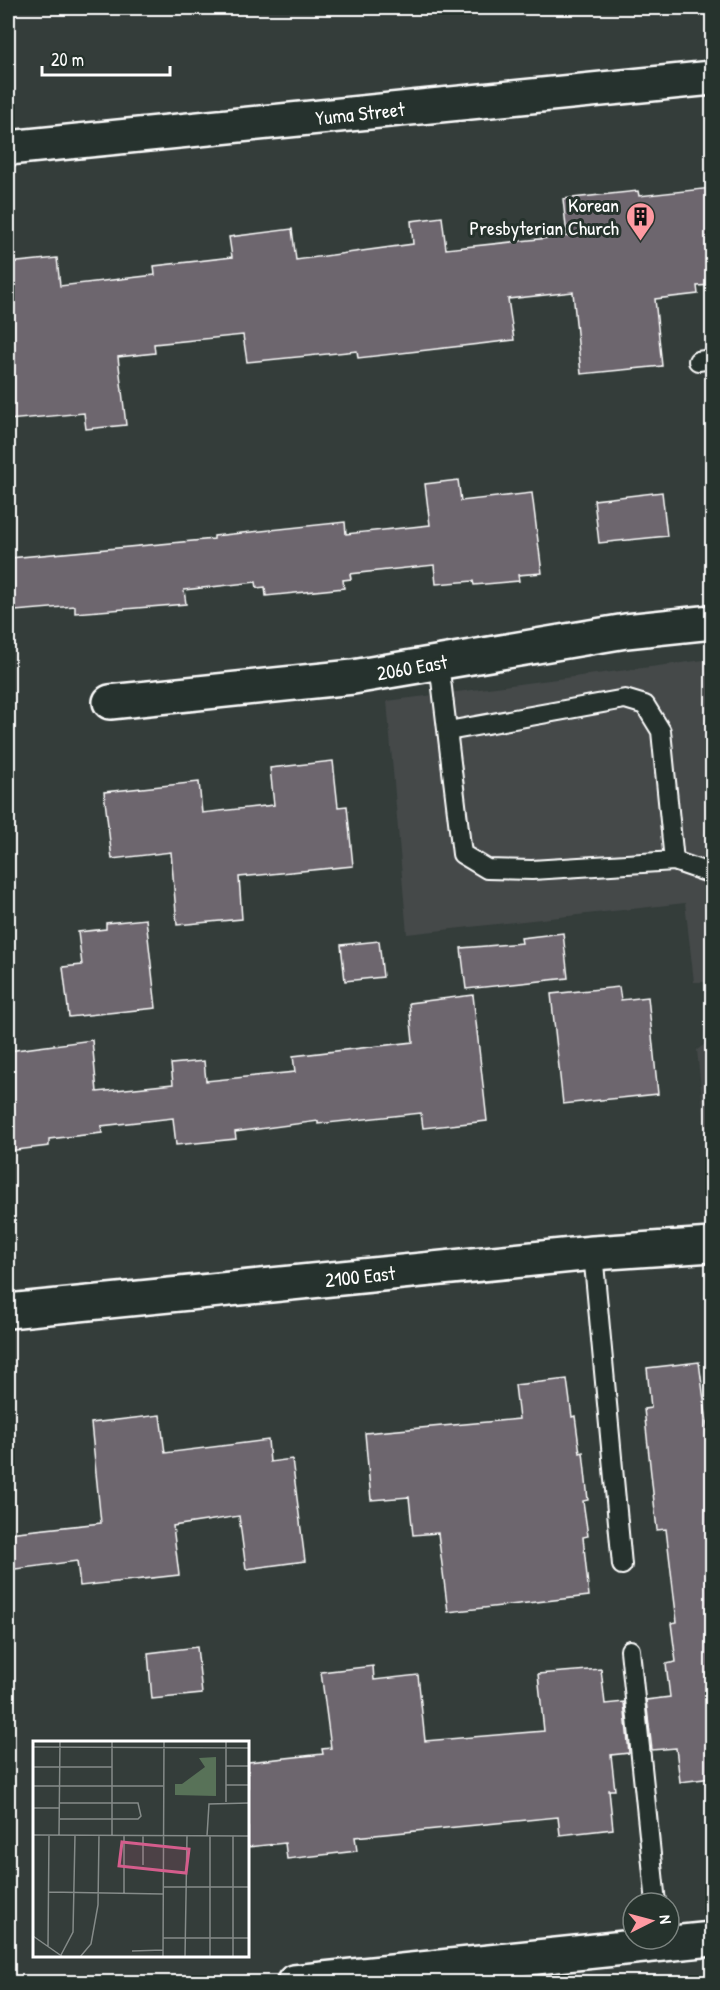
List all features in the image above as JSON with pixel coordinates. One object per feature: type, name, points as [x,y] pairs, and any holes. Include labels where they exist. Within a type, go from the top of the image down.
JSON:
[{"type":"street","name":"Yuma Street","points":[[8,148],[712,78]]},
{"type":"street","name":"2060 East","points":[[110,702],[353,677],[626,631],[712,622]]},
{"type":"street","name":"2100 East","points":[[8,1311],[593,1253],[712,1245]]},
{"type":"street","points":[[681,1941],[712,1939]]},
{"type":"street","points":[[294,1983],[621,1946]]},
{"type":"lane","points":[[439,663],[462,854],[487,869],[531,870],[674,861],[712,874]]},
{"type":"lane","points":[[448,731],[625,699],[645,705],[661,730],[674,861]]},
{"type":"lane","points":[[593,1253],[622,1565]]},
{"type":"lane","points":[[630,1650],[655,1891]]},
{"type":"shaded area","points":[[712,659],[712,982],[694,982],[685,903],[407,934],[387,701]]},
{"type":"shaded area","points":[[712,1039],[712,1178],[710,1178],[697,1050]]},
{"type":"building","points":[[712,188],[712,285],[697,286],[698,294],[655,299],[662,366],[581,374],[573,292],[508,299],[514,340],[358,358],[357,351],[247,362],[243,335],[154,344],[155,353],[118,357],[126,425],[86,429],[84,413],[8,420],[8,263],[57,258],[60,286],[155,275],[154,266],[232,257],[229,237],[292,229],[296,260],[413,244],[411,221],[442,217],[446,249],[567,236],[563,199],[638,191],[639,196]]},
{"type":"building","points":[[458,480],[461,501],[532,493],[542,573],[518,575],[519,581],[474,585],[473,581],[436,584],[434,565],[350,574],[351,579],[343,580],[344,588],[266,596],[265,587],[257,588],[256,582],[184,590],[186,604],[75,613],[75,606],[15,611],[10,558],[214,539],[214,536],[345,522],[346,534],[430,525],[425,484]]},
{"type":"building","points":[[662,492],[667,536],[599,543],[594,500]]},
{"type":"building","points":[[333,761],[338,807],[347,806],[353,866],[239,877],[242,919],[177,925],[171,852],[112,859],[104,792],[199,782],[202,813],[274,805],[270,768]]},
{"type":"building","points":[[146,919],[156,1008],[69,1017],[63,967],[82,965],[78,932],[106,929],[106,923]]},
{"type":"building","points":[[563,933],[568,978],[466,989],[461,948],[522,943],[521,938]]},
{"type":"building","points":[[379,941],[383,977],[345,981],[341,945]]},
{"type":"building","points":[[619,987],[621,1000],[648,997],[658,1094],[563,1104],[551,994]]},
{"type":"building","points":[[473,995],[487,1121],[423,1128],[421,1113],[318,1124],[318,1121],[235,1132],[236,1139],[176,1145],[173,1118],[101,1126],[102,1133],[49,1139],[49,1146],[8,1151],[8,1051],[92,1040],[97,1092],[173,1084],[171,1064],[204,1061],[206,1081],[295,1072],[293,1056],[413,1042],[409,1003]]},
{"type":"building","points":[[699,1362],[712,1461],[712,1778],[680,1782],[676,1748],[652,1750],[646,1700],[670,1697],[666,1664],[676,1662],[671,1623],[677,1622],[666,1529],[657,1530],[644,1409],[651,1408],[647,1368]]},
{"type":"building","points":[[567,1379],[572,1417],[575,1416],[580,1453],[583,1452],[588,1500],[583,1501],[588,1536],[583,1537],[589,1596],[448,1612],[438,1533],[413,1535],[409,1497],[371,1500],[365,1433],[519,1419],[515,1385]]},
{"type":"building","points":[[160,1415],[165,1453],[268,1440],[270,1462],[292,1459],[305,1561],[246,1569],[239,1516],[173,1526],[179,1575],[80,1586],[77,1561],[8,1570],[8,1533],[101,1523],[91,1423]]},
{"type":"building","points":[[197,1647],[202,1694],[152,1699],[148,1653]]},
{"type":"building","points":[[373,1666],[374,1680],[418,1675],[425,1741],[544,1731],[538,1674],[601,1669],[605,1704],[624,1702],[629,1753],[611,1755],[615,1790],[609,1790],[613,1829],[560,1835],[558,1817],[355,1837],[357,1851],[287,1859],[285,1843],[249,1847],[249,1762],[323,1754],[322,1749],[331,1748],[321,1672]]},
{"type":"place","name":"Korean Presbyterian Church","points":[[640,242]]}]
